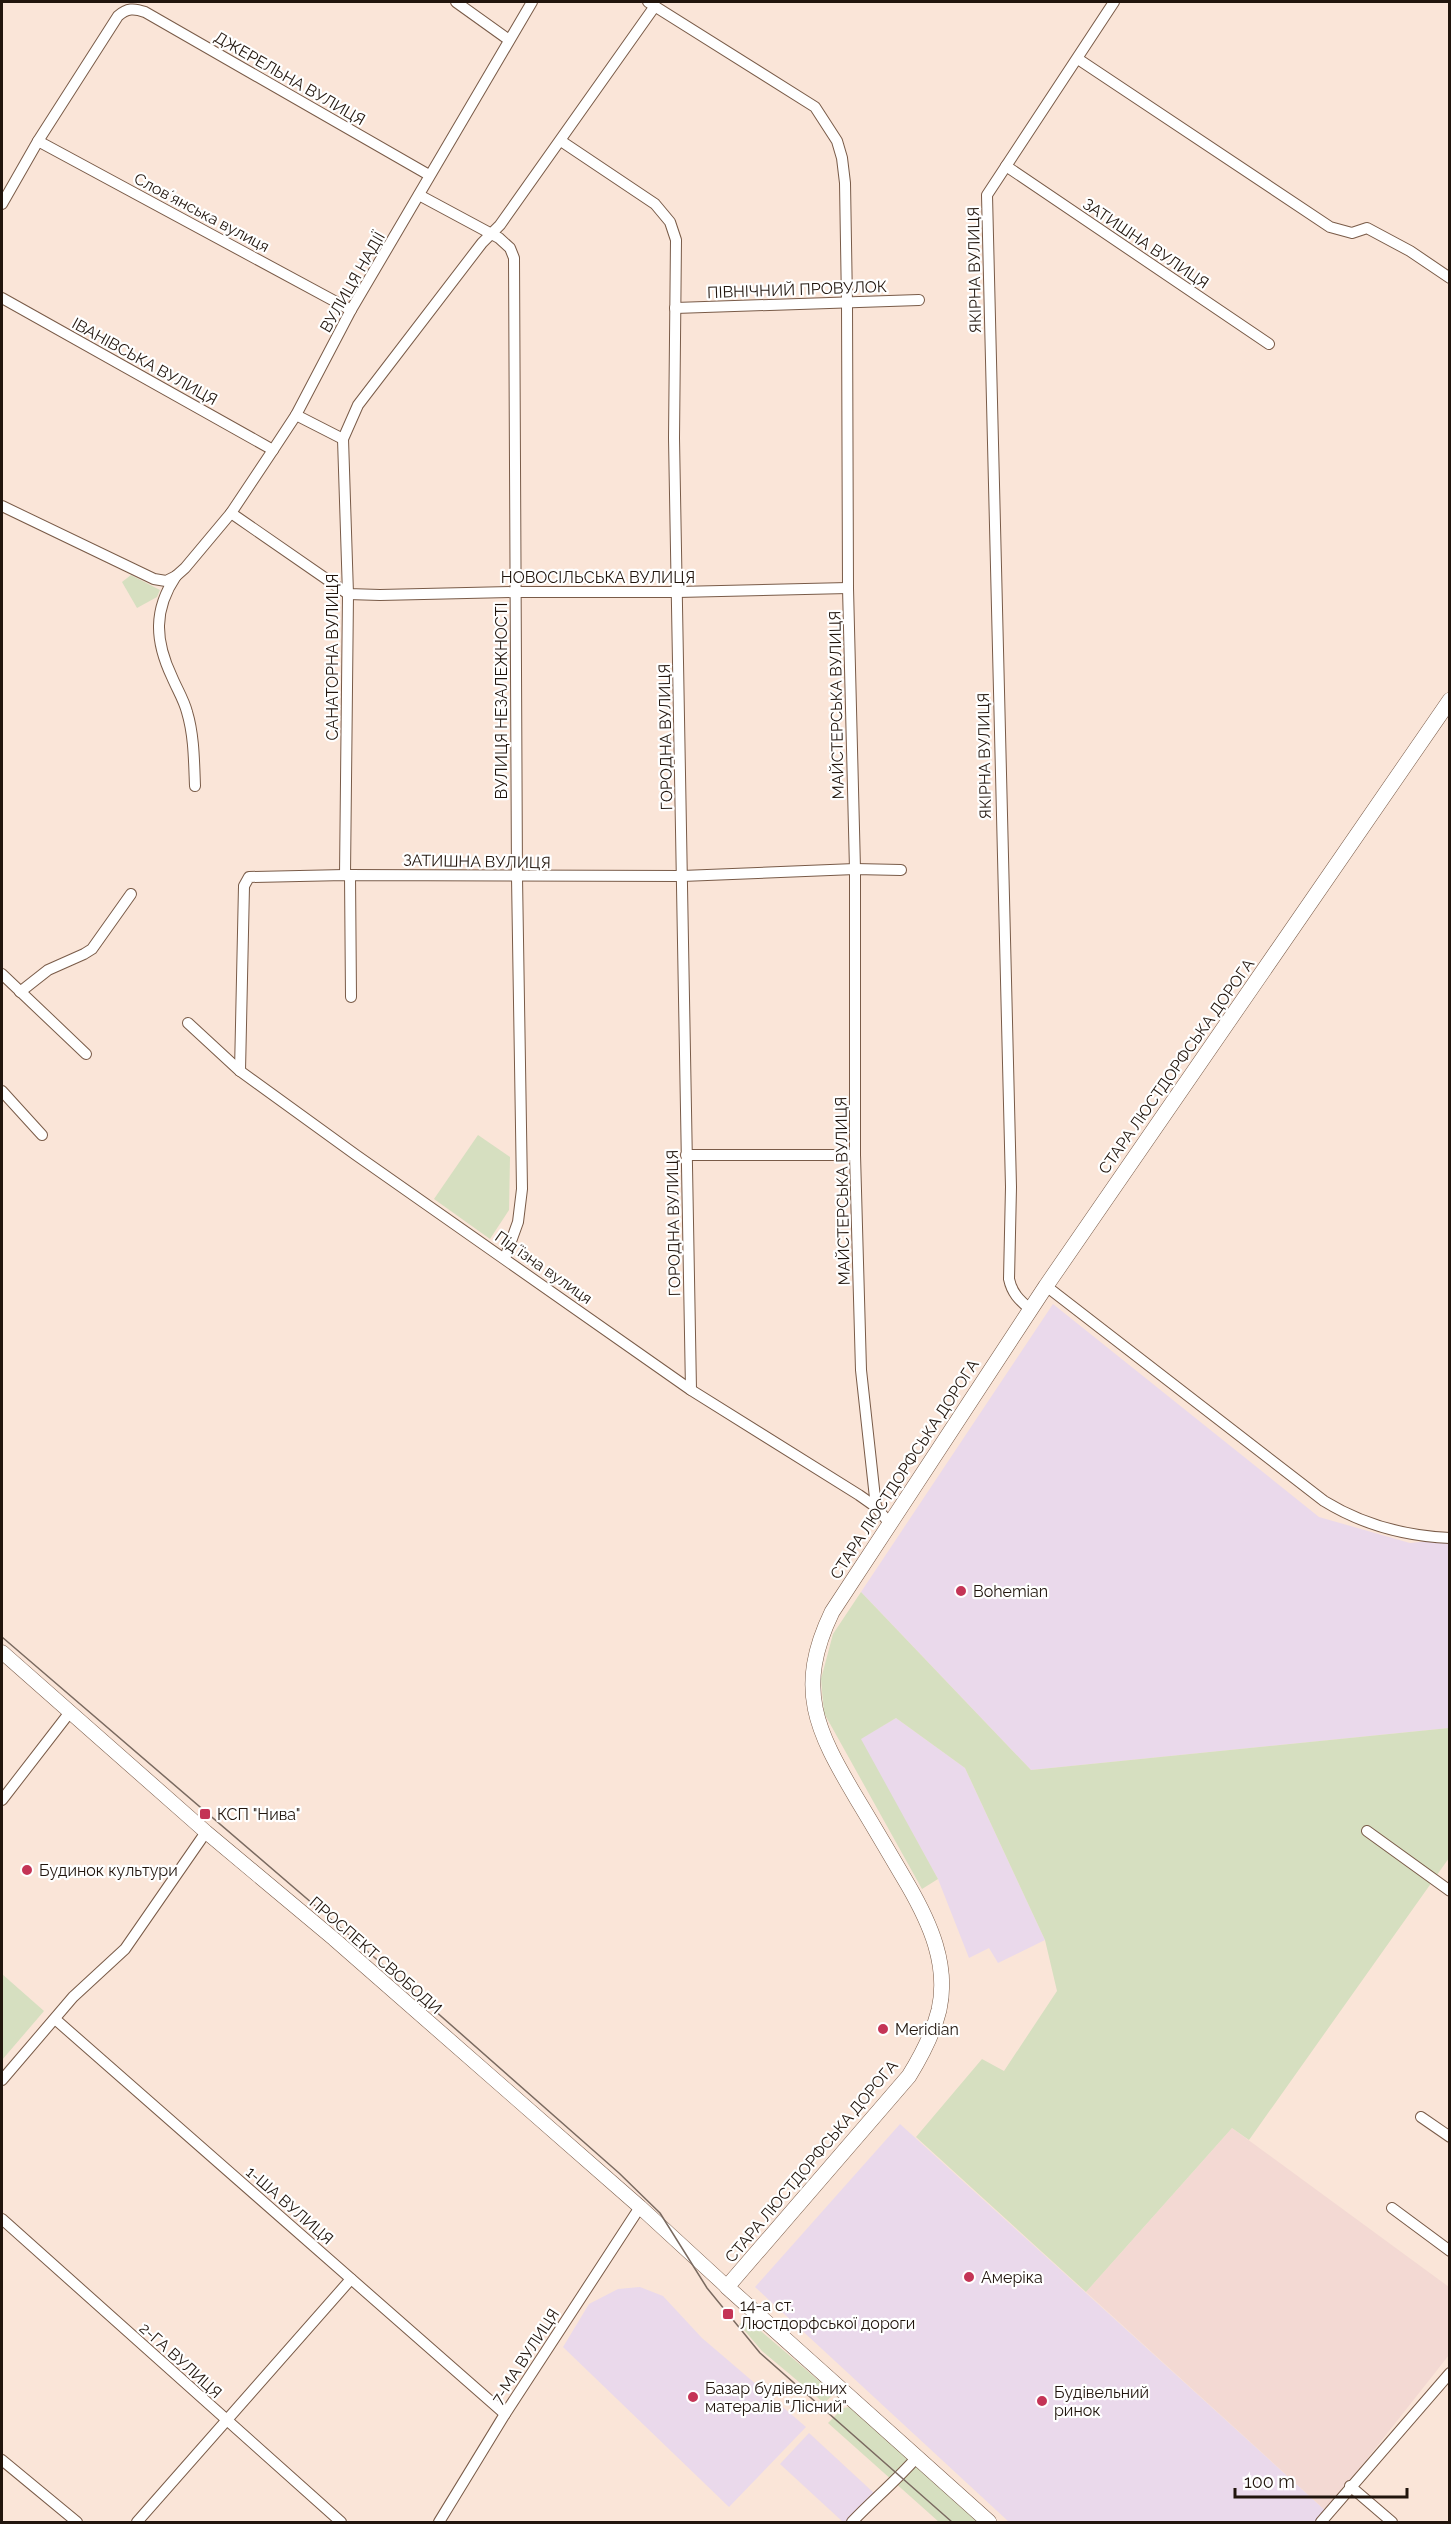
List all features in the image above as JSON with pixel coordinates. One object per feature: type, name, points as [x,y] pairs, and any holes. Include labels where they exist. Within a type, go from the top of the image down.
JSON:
[{"type":"main road","name":"СТАРА ЛЮСТДОРФСЬКА ДОРОГА","points":[[727,2287],[909,2076],[924,2052],[939,2008],[941,1967],[937,1946],[928,1924],[825,1743],[814,1706],[814,1661],[825,1628],[838,1603],[1030,1309],[1449,700]]},
{"type":"main road","points":[[727,2287],[989,2523]]},
{"type":"street","points":[[456,2],[509,40]]},
{"type":"street","name":"ВУЛИЦЯ НАДІЇ","points":[[195,786],[191,728],[159,637],[162,600],[176,576],[231,513],[296,415],[351,310],[532,2]]},
{"type":"street","points":[[1006,166],[1114,2]]},
{"type":"street","points":[[296,415],[343,439],[358,405],[482,243],[492,235],[561,141],[652,4]]},
{"type":"street","name":"МАЙСТЕРСЬКА ВУЛИЦЯ","points":[[652,4],[815,107],[837,141],[842,158],[845,183],[848,588],[855,869],[855,1155],[861,1370],[876,1507]]},
{"type":"street","name":"ДЖЕРЕЛЬНА ВУЛИЦЯ","points":[[38,141],[118,16],[125,10],[135,9],[145,12],[429,175]]},
{"type":"street","points":[[1078,58],[1330,227],[1352,233],[1367,228],[1410,252],[1449,278]]},
{"type":"street","points":[[2,204],[38,141]]},
{"type":"street","name":"Словʼянська вулиця","points":[[38,141],[351,310]]},
{"type":"street","name":"ГОРОДНА ВУЛИЦЯ","points":[[561,141],[656,204],[670,222],[676,240],[674,438],[691,1390]]},
{"type":"street","name":"ЯКІРНА ВУЛИЦЯ","points":[[1006,166],[987,195],[1011,1187],[1009,1279],[1011,1289],[1017,1298],[1030,1309]]},
{"type":"street","name":"ЗАТИШНА ВУЛИЦЯ","points":[[1006,166],[1269,344]]},
{"type":"street","name":"ВУЛИЦЯ НЕЗАЛЕЖНОСТІ","points":[[419,195],[492,235],[510,248],[515,266],[517,877],[522,1189],[518,1222],[505,1258]]},
{"type":"street","name":"ІВАНІВСЬКА ВУЛИЦЯ","points":[[2,298],[273,450]]},
{"type":"street","name":"ПІВНІЧНИЙ ПРОВУЛОК","points":[[675,308],[919,300]]},
{"type":"street","name":"САНАТОРНА ВУЛИЦЯ","points":[[343,439],[348,594],[348,875],[351,997]]},
{"type":"street","points":[[2,506],[154,579],[166,581],[176,576]]},
{"type":"street","points":[[231,513],[348,594]]},
{"type":"street","name":"НОВОСІЛЬСЬКА ВУЛИЦЯ","points":[[348,594],[678,592],[848,588]]},
{"type":"street","name":"ЗАТИШНА ВУЛИЦЯ","points":[[240,1071],[244,886],[247,879],[251,877],[682,876],[855,869],[901,870]]},
{"type":"street","points":[[20,992],[48,970],[92,948],[131,894]]},
{"type":"street","points":[[2,974],[86,1054]]},
{"type":"street","name":"Підʼїзна вулиця","points":[[188,1023],[240,1071],[691,1390],[876,1507],[890,1524]]},
{"type":"street","points":[[2,1091],[42,1135]]},
{"type":"street","points":[[686,1155],[855,1155]]},
{"type":"street","points":[[1046,1286],[1324,1501],[1345,1514],[1372,1525],[1399,1532],[1449,1538]]},
{"type":"street","name":"ПРОСПЕКТ СВОБОДИ","points":[[2,1652],[206,1832],[334,1939],[640,2207],[727,2287]]},
{"type":"street","points":[[2,1800],[70,1712]]},
{"type":"street","points":[[1367,1831],[1449,1891]]},
{"type":"street","points":[[2,2080],[73,1997],[125,1949],[206,1832]]},
{"type":"street","name":"1-ША ВУЛИЦЯ","points":[[55,2019],[505,2414]]},
{"type":"street","points":[[1421,2117],[1449,2137]]},
{"type":"street","name":"7-МА ВУЛИЦЯ","points":[[439,2523],[505,2414],[640,2207]]},
{"type":"street","points":[[1392,2208],[1449,2251]]},
{"type":"street","name":"2-ГА ВУЛИЦЯ","points":[[2,2218],[341,2523]]},
{"type":"street","points":[[137,2523],[351,2279]]},
{"type":"street","points":[[1321,2523],[1350,2486],[1449,2373]]},
{"type":"street","points":[[852,2523],[880,2492],[896,2481],[917,2457]]},
{"type":"street","points":[[2,2460],[77,2523]]},
{"type":"street","points":[[1350,2486],[1392,2523]]},
{"type":"shaded area","points":[[1053,1304],[1319,1517],[1410,1543],[1449,1539],[1449,1728],[1031,1770],[861,1592]]},
{"type":"shaded area","points":[[896,1718],[965,1768],[1045,1940],[998,1963],[989,1948],[969,1958],[938,1879],[860,1739]]},
{"type":"shaded area","name":"Будівельний ринок","points":[[900,2124],[1326,2511],[1316,2522],[1009,2522],[755,2287]]},
{"type":"shaded area","points":[[1232,2128],[1449,2287],[1449,2355],[1326,2511],[1086,2292]]},
{"type":"shaded area","name":"Базар будівельних матералів \"Лісний\"","points":[[640,2287],[663,2296],[702,2338],[806,2427],[729,2507],[563,2347],[589,2304],[618,2289]]},
{"type":"shaded area","points":[[809,2433],[875,2494],[846,2522],[843,2522],[780,2464]]},
{"type":"green space","points":[[131,575],[160,590],[157,597],[137,608],[122,582]]},
{"type":"green space","points":[[478,1135],[510,1157],[509,1210],[490,1239],[434,1199]]},
{"type":"green space","points":[[861,1592],[1031,1770],[1449,1728],[1449,1858],[1249,2140],[1232,2128],[1086,2292],[916,2137],[982,2059],[1004,2071],[1057,1991],[1045,1940],[965,1768],[896,1718],[861,1739],[938,1879],[922,1889],[824,1713],[821,1679],[833,1634]]},
{"type":"green space","points":[[2,1974],[44,2011],[2,2060]]},
{"type":"green space","points":[[745,2321],[756,2327],[831,2391],[832,2396],[824,2403],[762,2351],[739,2324]]},
{"type":"green space","points":[[849,2407],[980,2522],[939,2522],[828,2423],[843,2408]]},
{"type":"tram line","points":[[2,1637],[341,1928],[619,2173],[660,2213],[707,2288],[760,2353],[952,2522]]},
{"type":"place","name":"Bohemian","points":[[961,1591]]},
{"type":"place","name":"КСП \"Нива\"","points":[[205,1814]]},
{"type":"place","name":"Будинок культури","points":[[27,1870]]},
{"type":"place","name":"Meridian","points":[[883,2029]]},
{"type":"place","name":"Амеріка","points":[[969,2277]]},
{"type":"place","name":"14-а ст. Люстдорфської дороги","points":[[728,2314]]},
{"type":"place","name":"Базар будівельних матералів \"Лісний\"","points":[[693,2397]]},
{"type":"place","name":"Будівельний ринок","points":[[1042,2401]]}]
